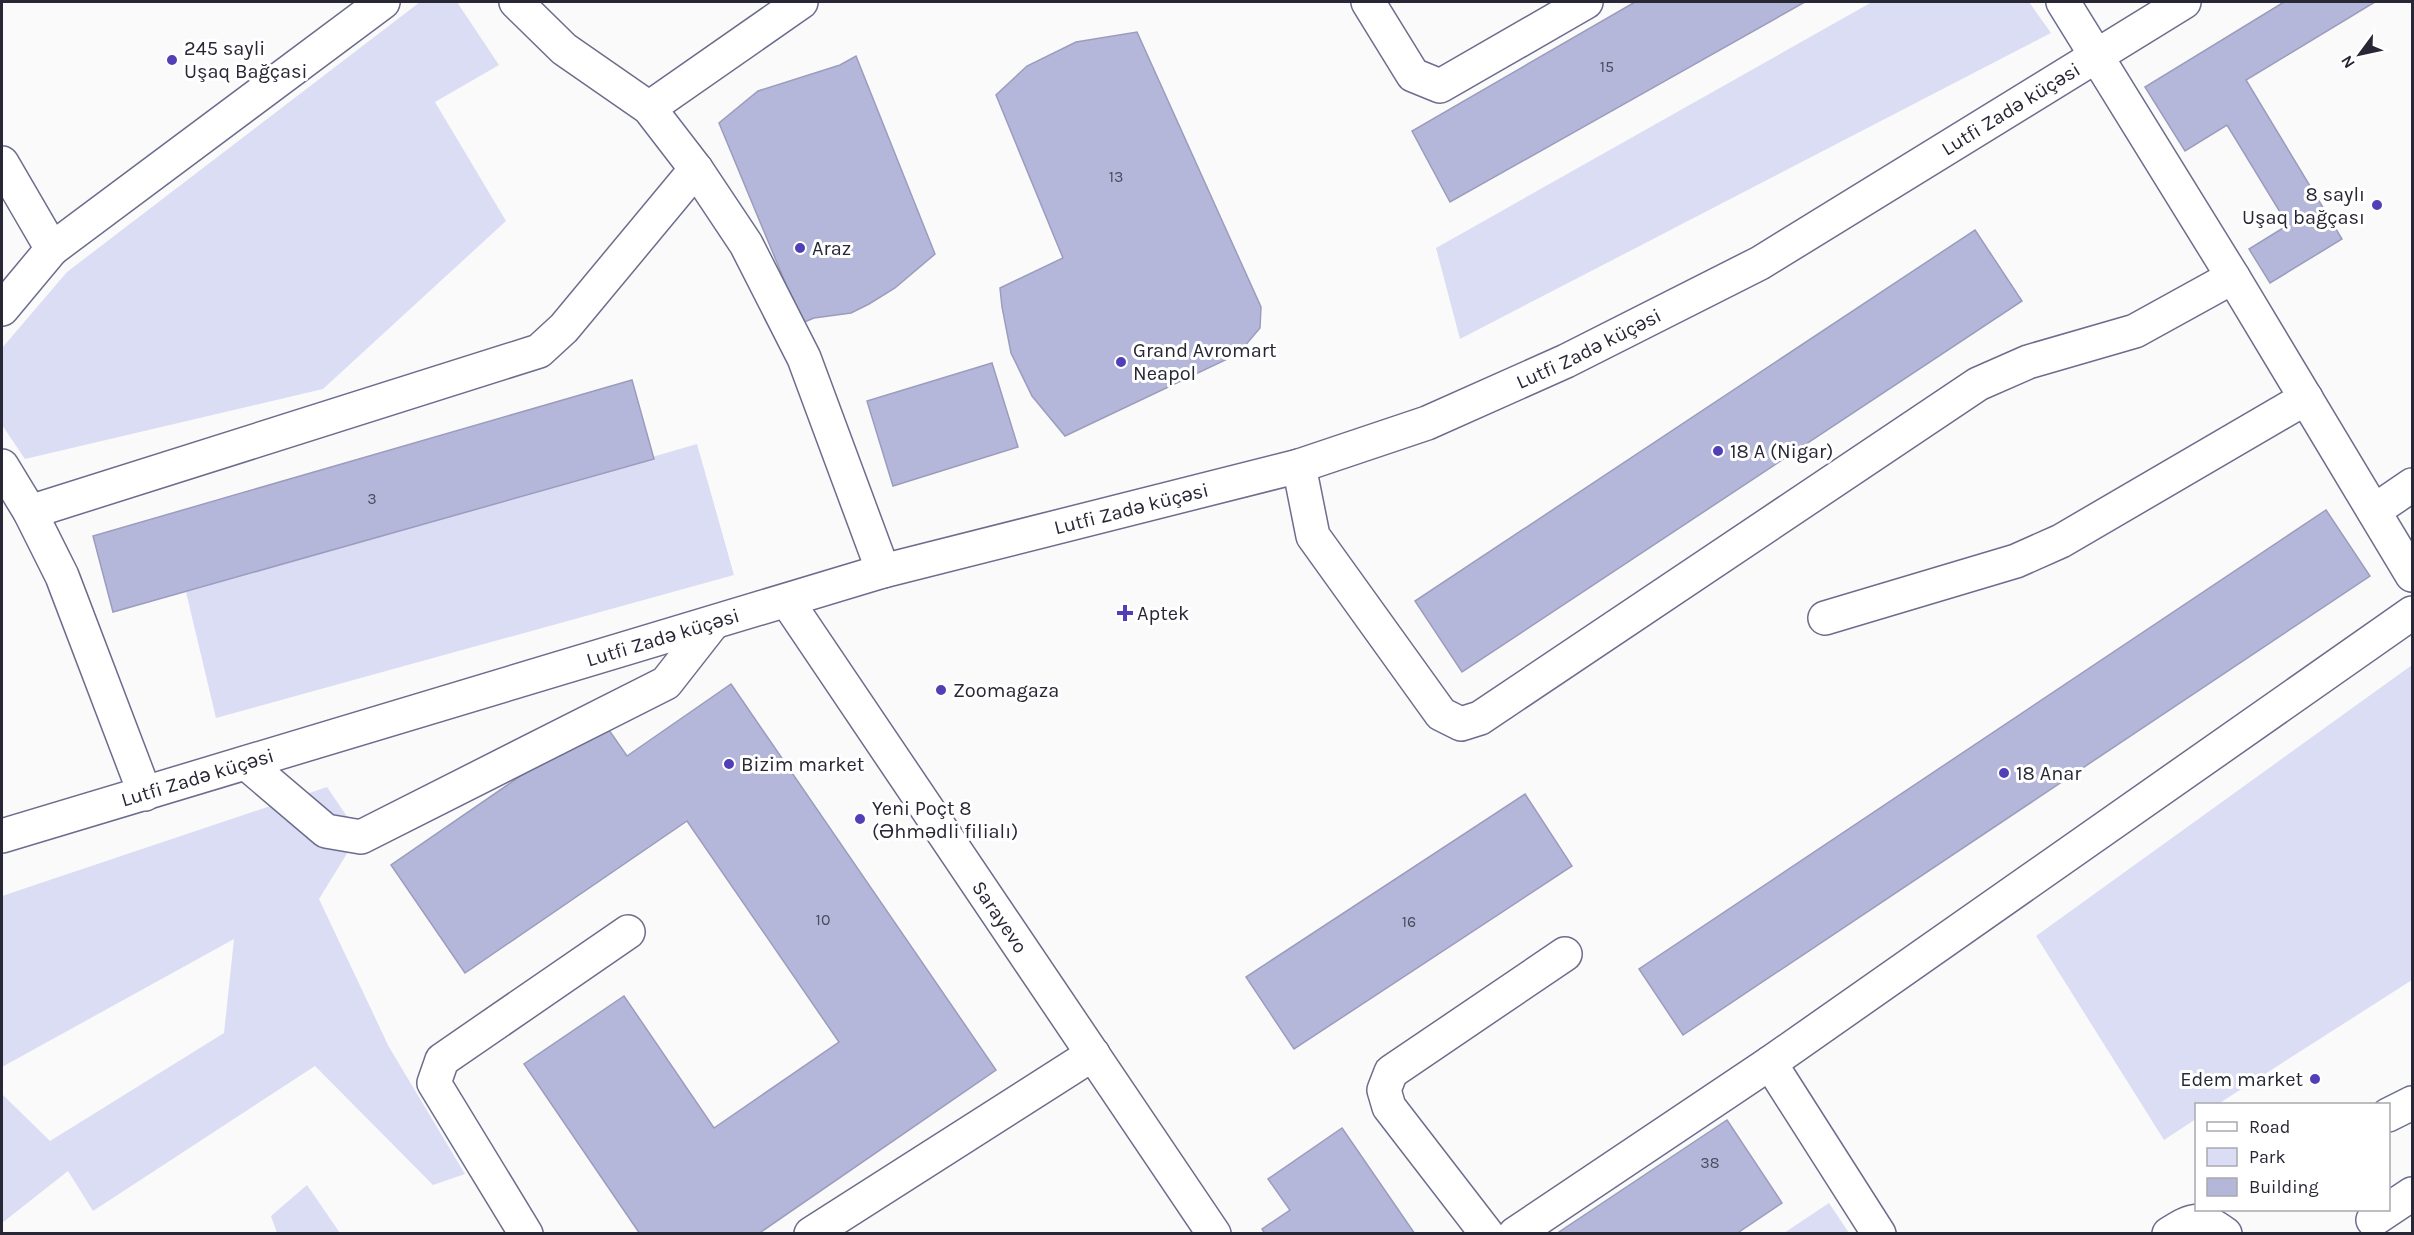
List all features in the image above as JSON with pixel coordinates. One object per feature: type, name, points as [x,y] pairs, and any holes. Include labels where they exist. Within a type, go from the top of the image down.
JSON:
[{"type":"main road","points":[[2,309],[52,249],[383,2]]},
{"type":"main road","points":[[516,2],[564,49],[649,108],[696,169],[746,244],[804,358],[883,571]]},
{"type":"main road","points":[[649,108],[801,2]]},
{"type":"main road","points":[[1368,2],[1413,75],[1440,86],[1586,2]]},
{"type":"main road","points":[[2063,2],[2234,277],[2412,575]]},
{"type":"main road","name":"Lutfi Zadə küçəsi","points":[[2,836],[883,571],[1299,466],[1438,418],[1566,361],[1760,263],[2184,2]]},
{"type":"main road","points":[[2,163],[52,249]]},
{"type":"main road","points":[[30,512],[539,351],[564,328],[696,169]]},
{"type":"main road","points":[[1299,466],[1313,536],[1441,714],[1461,724],[1480,718],[1978,384],[2028,362],[2135,331],[2234,277]]},
{"type":"main road","points":[[1825,618],[2016,561],[2061,541],[2306,398]]},
{"type":"main road","points":[[2,466],[30,512],[62,576],[145,794]]},
{"type":"main road","points":[[2374,511],[2412,485]]},
{"type":"main road","name":"Sarayevo","points":[[787,601],[1214,1233]]},
{"type":"main road","points":[[1515,1233],[1770,1063],[2412,613]]},
{"type":"main road","points":[[246,763],[326,831],[361,837],[666,684],[713,623]]},
{"type":"main road","points":[[526,1233],[434,1083],[442,1060],[628,932]]},
{"type":"main road","points":[[1487,1233],[1389,1107],[1384,1090],[1391,1072],[1565,954]]},
{"type":"main road","points":[[811,1233],[1093,1054]]},
{"type":"main road","points":[[1770,1063],[1879,1233]]},
{"type":"main road","points":[[2390,1114],[2412,1103]]},
{"type":"main road","points":[[2390,1209],[2412,1194]]},
{"type":"main road","points":[[2373,1220],[2386,1211]]},
{"type":"main road","points":[[2169,1233],[2188,1221],[2207,1221],[2224,1233]]},
{"type":"green space","points":[[420,2],[457,2],[499,65],[435,102],[506,221],[323,389],[25,459],[2,425],[2,348],[67,272]]},
{"type":"green space","points":[[1872,2],[2029,2],[2051,33],[1460,339],[1436,248]]},
{"type":"green space","points":[[697,444],[734,575],[216,718],[186,592]]},
{"type":"green space","points":[[2412,665],[2412,980],[2220,1103],[2195,1103],[2195,1120],[2164,1140],[2036,936]]},
{"type":"green space","points":[[327,787],[359,834],[319,899],[389,1047],[465,1174],[433,1185],[315,1066],[93,1211],[68,1171],[2,1223],[2,1096],[50,1141],[224,1033],[234,939],[2,1067],[2,896]]},
{"type":"green space","points":[[307,1185],[340,1233],[277,1233],[271,1216]]},
{"type":"green space","points":[[1829,1203],[1849,1233],[1784,1233]]},
{"type":"building","points":[[1635,2],[1805,2],[1450,202],[1412,131]]},
{"type":"building","points":[[2284,2],[2375,2],[2246,80],[2342,239],[2270,283],[2249,249],[2288,225],[2227,125],[2185,151],[2145,87]]},
{"type":"building","points":[[1137,32],[1261,307],[1260,328],[1238,354],[1065,436],[1032,396],[1011,353],[1000,288],[1063,258],[996,95],[1027,66],[1076,42]]},
{"type":"building","points":[[856,56],[935,254],[895,288],[869,304],[851,313],[814,318],[802,323],[719,123],[758,91],[840,65]]},
{"type":"building","name":"18 A (Nigar)","points":[[1975,230],[2022,301],[1462,672],[1415,601]]},
{"type":"building","points":[[992,363],[1018,447],[893,486],[867,401]]},
{"type":"building","points":[[632,380],[654,459],[113,612],[93,536]]},
{"type":"building","name":"18 Anar","points":[[2326,510],[2370,576],[1683,1035],[1639,969]]},
{"type":"building","points":[[731,684],[996,1070],[758,1234],[640,1234],[524,1064],[624,996],[714,1128],[839,1042],[687,821],[465,973],[391,865],[602,720],[627,756]]},
{"type":"building","points":[[1525,794],[1572,866],[1294,1049],[1246,977]]},
{"type":"building","points":[[1727,1120],[1782,1203],[1736,1234],[1556,1234]]},
{"type":"building","points":[[1342,1128],[1415,1234],[1265,1234],[1262,1229],[1290,1210],[1268,1179]]},
{"type":"place","name":"245 sayli Uşaq Bağçasi","points":[[172,60]]},
{"type":"place","name":"8 saylı Uşaq bağçası","points":[[2377,205]]},
{"type":"place","name":"Araz","points":[[800,248]]},
{"type":"place","name":"Grand Avromart Neapol","points":[[1121,362]]},
{"type":"place","name":"18 A (Nigar)","points":[[1718,451]]},
{"type":"place","name":"Aptek","points":[[1125,613]]},
{"type":"place","name":"Zoomagaza","points":[[941,690]]},
{"type":"place","name":"Bizim market","points":[[729,764]]},
{"type":"place","name":"18 Anar","points":[[2004,773]]},
{"type":"place","name":"Yeni Poçt 8 (Əhmədli filialı)","points":[[860,819]]},
{"type":"place","name":"Edem market","points":[[2315,1079]]}]
